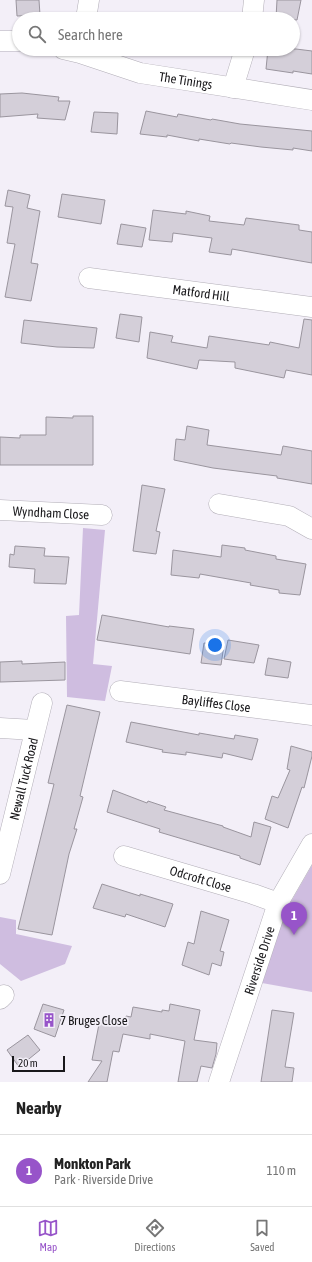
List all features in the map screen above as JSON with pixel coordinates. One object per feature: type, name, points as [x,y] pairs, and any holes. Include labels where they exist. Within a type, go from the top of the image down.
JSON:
[{"type":"street","points":[[87,12],[89,0]]},
{"type":"street","points":[[253,12],[254,0]]},
{"type":"street","points":[[0,41],[12,41]]},
{"type":"street","name":"The Tinings","points":[[90,56],[140,74],[312,100]]},
{"type":"street","points":[[233,88],[242,56]]},
{"type":"street","name":"Matford Hill","points":[[90,278],[312,308]]},
{"type":"street","points":[[219,504],[289,516],[312,529]]},
{"type":"street","name":"Wyndham Close","points":[[0,510],[102,515]]},
{"type":"street","name":"Bayliffes Close","points":[[120,691],[312,715]]},
{"type":"street","name":"Newall Tuck Road","points":[[0,874],[34,730],[42,703]]},
{"type":"street","name":"Newall Tuck Road","points":[[0,728],[34,730]]},
{"type":"street","name":"Riverside Drive","points":[[219,1082],[278,903],[312,844]]},
{"type":"street","name":"Odcroft Close","points":[[124,856],[253,894],[278,903]]},
{"type":"shaded area","points":[[83,528],[105,530],[93,664],[112,666],[105,701],[67,697],[66,616],[79,615]]},
{"type":"shaded area","points":[[312,865],[312,992],[262,983],[285,912]]},
{"type":"shaded area","points":[[0,917],[16,920],[16,934],[72,946],[65,964],[21,981],[0,964]]},
{"type":"building","points":[[16,0],[39,0],[40,12],[17,12]]},
{"type":"building","points":[[277,0],[301,0],[299,12],[276,12]]},
{"type":"building","points":[[300,50],[312,51],[312,74],[266,69],[267,56],[300,56]]},
{"type":"building","points":[[22,93],[59,97],[58,101],[70,101],[65,120],[37,118],[38,114],[0,117],[0,94]]},
{"type":"building","points":[[146,111],[177,117],[178,114],[240,124],[312,131],[312,151],[293,148],[293,150],[230,144],[199,139],[199,141],[167,135],[167,137],[140,134]]},
{"type":"building","points":[[94,112],[118,113],[117,134],[91,132]]},
{"type":"building","points":[[8,190],[30,195],[27,208],[40,211],[31,263],[38,264],[31,301],[5,297],[15,244],[7,243],[13,207],[5,206]]},
{"type":"building","points":[[62,194],[105,200],[101,224],[58,217]]},
{"type":"building","points":[[153,210],[186,214],[186,211],[210,216],[209,221],[244,225],[246,218],[299,225],[299,230],[312,232],[312,263],[232,249],[231,255],[209,252],[212,238],[173,233],[172,242],[149,240]]},
{"type":"building","points":[[121,224],[146,228],[142,247],[117,244]]},
{"type":"building","points":[[120,314],[142,317],[139,342],[116,338]]},
{"type":"building","points":[[304,319],[312,320],[312,375],[286,370],[284,378],[235,368],[235,362],[199,360],[197,369],[147,358],[150,332],[173,336],[171,342],[207,348],[209,336],[269,345],[270,342],[299,348]]},
{"type":"building","points":[[24,320],[97,328],[94,348],[57,347],[21,343]]},
{"type":"building","points":[[73,416],[93,416],[93,465],[0,465],[0,437],[20,438],[20,435],[46,435],[46,417],[73,418]]},
{"type":"building","points":[[187,426],[209,430],[207,445],[281,455],[283,446],[312,451],[312,484],[277,478],[277,476],[213,468],[174,460],[176,439],[185,440]]},
{"type":"building","points":[[142,485],[165,489],[156,531],[160,532],[156,554],[133,551]]},
{"type":"building","points":[[222,545],[245,548],[245,550],[276,556],[276,559],[306,564],[300,595],[279,593],[279,590],[250,585],[251,583],[200,574],[199,578],[171,575],[173,550],[221,557]]},
{"type":"building","points":[[15,546],[45,548],[44,556],[69,557],[66,584],[34,583],[35,569],[9,567],[10,554],[14,555]]},
{"type":"building","points":[[102,615],[169,627],[194,629],[190,654],[97,640]]},
{"type":"building","points":[[228,640],[259,645],[254,663],[224,659]]},
{"type":"building","points":[[204,643],[224,645],[221,665],[201,663]]},
{"type":"building","points":[[268,658],[291,662],[288,678],[265,675]]},
{"type":"building","points":[[22,661],[22,664],[65,662],[65,680],[0,682],[0,662]]},
{"type":"building","points":[[67,705],[100,712],[80,796],[83,797],[74,829],[77,829],[69,854],[52,935],[18,929],[54,784],[48,783]]},
{"type":"building","points":[[131,722],[199,735],[199,733],[234,739],[235,735],[258,739],[252,760],[223,753],[222,758],[186,752],[186,755],[162,752],[163,750],[126,742]]},
{"type":"building","points":[[291,746],[312,752],[312,756],[304,788],[302,787],[288,828],[265,819],[272,796],[278,798],[290,770],[287,769]]},
{"type":"building","points":[[113,790],[147,803],[148,801],[166,807],[164,810],[223,826],[251,837],[254,822],[271,827],[260,865],[240,858],[240,856],[159,832],[160,829],[107,812]]},
{"type":"building","points":[[102,884],[140,896],[140,894],[173,904],[165,927],[126,914],[125,917],[93,908]]},
{"type":"building","points":[[201,911],[229,920],[220,951],[224,952],[221,966],[212,963],[209,975],[182,965],[188,942],[194,944]]},
{"type":"building","name":"7 Bruges Close","points":[[43,1004],[64,1010],[55,1037],[34,1029]]},
{"type":"building","points":[[170,1004],[200,1010],[194,1040],[217,1043],[212,1068],[201,1066],[197,1082],[178,1082],[185,1041],[150,1034],[150,1039],[123,1034],[119,1052],[113,1051],[107,1082],[88,1082],[102,1061],[92,1060],[100,1019],[124,1024],[126,1016],[131,1017],[133,1007],[162,1012],[162,1010],[169,1011]]},
{"type":"building","points":[[272,1010],[294,1013],[285,1067],[294,1068],[292,1082],[261,1082]]},
{"type":"building","points":[[28,1035],[40,1050],[19,1067],[7,1050]]},
{"type":"place","name":"Monkton Park","points":[[294,935]]},
{"type":"place","name":"7 Bruges Close","points":[[49,1020]]}]
